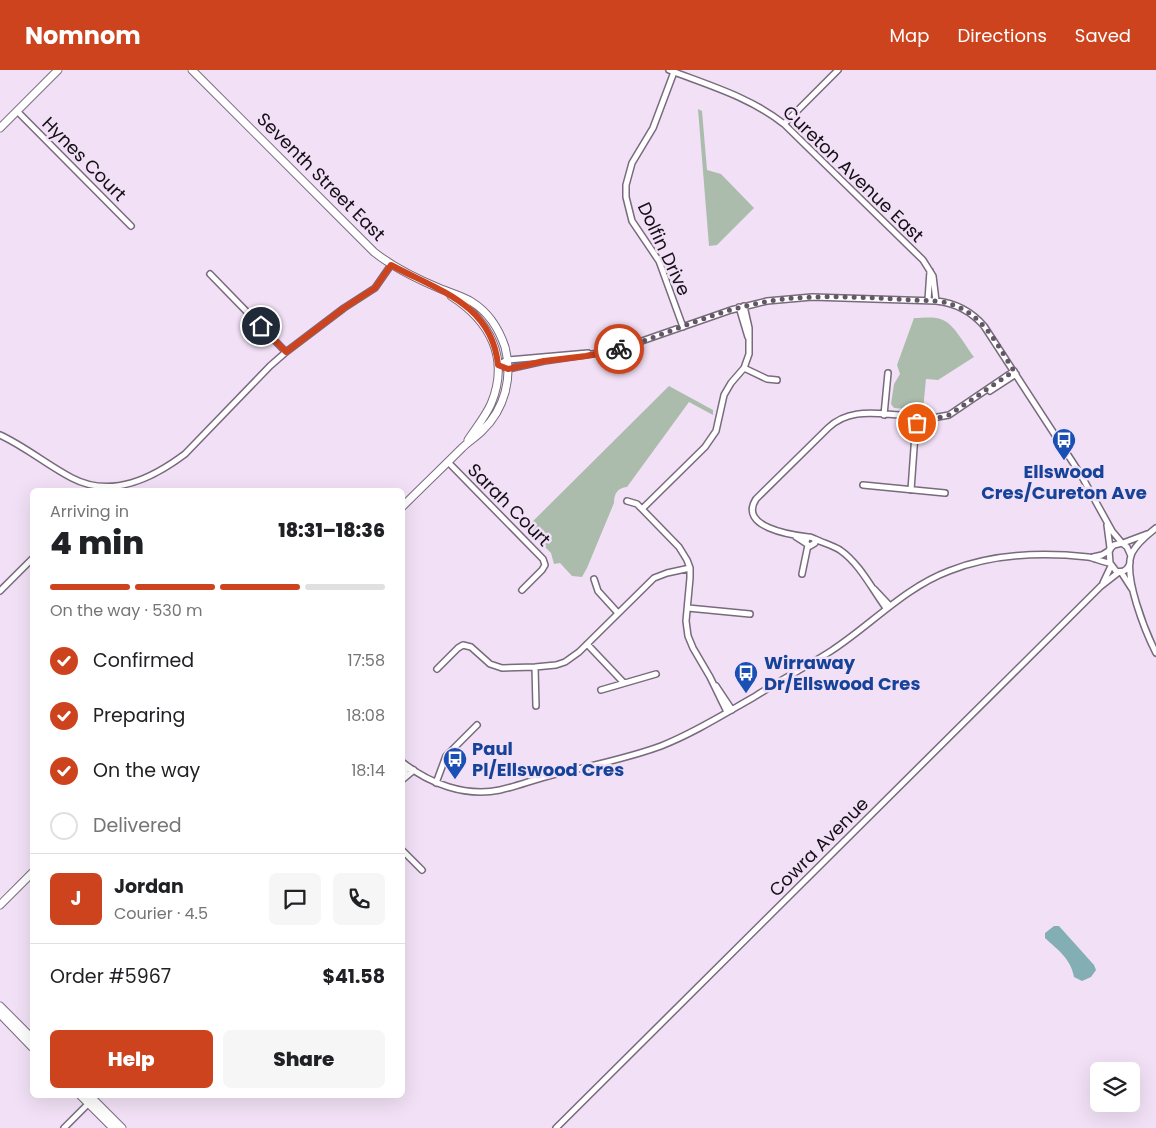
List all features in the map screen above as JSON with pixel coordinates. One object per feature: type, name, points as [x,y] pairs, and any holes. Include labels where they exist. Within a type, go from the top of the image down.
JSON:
[{"type":"main road","points":[[0,128],[58,70]]},
{"type":"main road","name":"Seventh Street East","points":[[192,70],[364,243],[391,265],[472,302],[490,318],[501,337],[507,360],[508,369],[505,393],[496,414],[481,432],[465,445]]},
{"type":"main road","name":"Seventh Street East","points":[[440,288],[462,303],[481,320],[493,342],[498,365]]},
{"type":"main road","points":[[405,503],[465,445],[490,405],[497,381],[498,365]]},
{"type":"main road","points":[[0,905],[30,875]]},
{"type":"main road","points":[[0,1006],[30,1036]]},
{"type":"main road","points":[[0,1014],[30,1045]]},
{"type":"main road","points":[[90,1099],[113,1128]]},
{"type":"main road","points":[[90,1099],[122,1128]]},
{"type":"street","points":[[784,124],[838,70]]},
{"type":"street","name":"Cureton Avenue East","points":[[672,71],[748,101],[770,113],[784,124],[923,260],[935,281],[936,301]]},
{"type":"street","name":"Dolfin Drive","points":[[672,71],[653,128],[632,163],[627,179],[626,198],[632,221],[659,261],[683,327]]},
{"type":"street","name":"Hynes Court","points":[[17,111],[131,226]]},
{"type":"street","points":[[0,435],[32,452],[90,488],[113,487],[144,479],[171,465],[197,442],[286,352],[344,308],[375,288],[391,265]]},
{"type":"street","points":[[928,300],[930,270]]},
{"type":"street","points":[[210,274],[286,352]]},
{"type":"street","points":[[498,365],[508,369],[544,361],[601,353],[628,346],[742,307],[767,301],[799,298],[928,300],[953,304],[973,314],[984,326],[1081,475],[1106,522],[1129,549],[1133,591],[1156,653]]},
{"type":"street","points":[[642,509],[713,437],[719,424],[724,395],[731,383],[744,368],[749,354],[750,342],[742,307]]},
{"type":"street","points":[[498,365],[507,360],[539,356],[601,353]]},
{"type":"street","points":[[744,368],[762,377],[777,380]]},
{"type":"street","points":[[884,414],[888,373]]},
{"type":"street","points":[[888,607],[846,555],[834,547],[810,542],[767,528],[755,517],[752,508],[756,499],[840,418],[861,413],[917,419],[932,419],[949,415],[1015,373]]},
{"type":"street","points":[[910,490],[917,419]]},
{"type":"street","name":"Sarah Court","points":[[448,462],[544,559],[545,565],[542,570],[522,590]]},
{"type":"street","points":[[863,485],[945,493]]},
{"type":"street","points":[[627,501],[637,504],[679,547],[687,560],[690,568],[688,636],[693,648],[730,711]]},
{"type":"street","points":[[1101,586],[1111,564],[1106,522]]},
{"type":"street","points":[[1101,586],[1128,568],[1137,546],[1156,528]]},
{"type":"street","points":[[1090,558],[1102,555],[1115,544],[1150,533]]},
{"type":"street","points":[[802,574],[810,542]]},
{"type":"street","points":[[405,764],[436,783],[465,791],[489,791],[500,790],[638,754],[678,739],[730,711],[834,649],[911,590],[937,576],[982,561],[1025,556],[1090,558],[1111,564],[1120,572],[1133,591]]},
{"type":"street","points":[[0,591],[30,561]]},
{"type":"street","points":[[437,669],[458,648],[466,645],[472,647],[490,664],[497,667],[535,667],[565,662],[579,652],[654,578],[690,568]]},
{"type":"street","points":[[594,580],[598,591],[618,613]]},
{"type":"street","name":"Cowra Avenue","points":[[556,1128],[1101,586]]},
{"type":"street","points":[[688,608],[750,614]]},
{"type":"street","points":[[587,644],[624,683]]},
{"type":"street","points":[[535,667],[536,706]]},
{"type":"street","points":[[601,690],[656,674]]},
{"type":"street","points":[[436,783],[446,756],[477,725]]},
{"type":"street","points":[[405,771],[408,767]]},
{"type":"street","points":[[405,778],[414,770]]},
{"type":"street","points":[[405,853],[422,870]]},
{"type":"street","points":[[64,1128],[90,1099]]},
{"type":"shaded area","points":[[698,109],[702,111],[707,170],[721,174],[754,208],[717,245],[709,246]]},
{"type":"shaded area","points":[[914,318],[936,318],[943,320],[956,331],[974,357],[938,380],[926,379],[923,410],[894,408],[891,404],[894,384],[900,374],[897,365]]},
{"type":"shaded area","points":[[669,386],[713,410],[713,415],[689,402],[627,487],[617,492],[587,568],[582,577],[572,576],[560,563],[554,564],[551,553],[526,528]]},
{"type":"shaded area","points":[[1054,926],[1059,926],[1094,965],[1096,970],[1091,977],[1082,981],[1074,977],[1067,960],[1045,938],[1045,933]]},
{"type":"way so far","points":[[619,349],[731,310],[784,299],[830,297],[936,301],[953,304],[967,310],[979,320],[1014,371],[980,396],[949,415],[932,419],[921,416],[922,419],[917,423]]},
{"type":"place","name":"Ellswood Cres/Cureton Ave","points":[[1064,461]]},
{"type":"place","name":"Wirraway Dr/Ellswood Cres","points":[[746,694]]},
{"type":"place","name":"Paul Pl/Ellswood Cres","points":[[455,780]]},
{"type":"route","points":[[261,326],[286,352],[344,308],[380,284],[391,265],[440,288],[471,310],[481,320],[487,330],[494,345],[498,365],[508,369],[619,349]]}]
